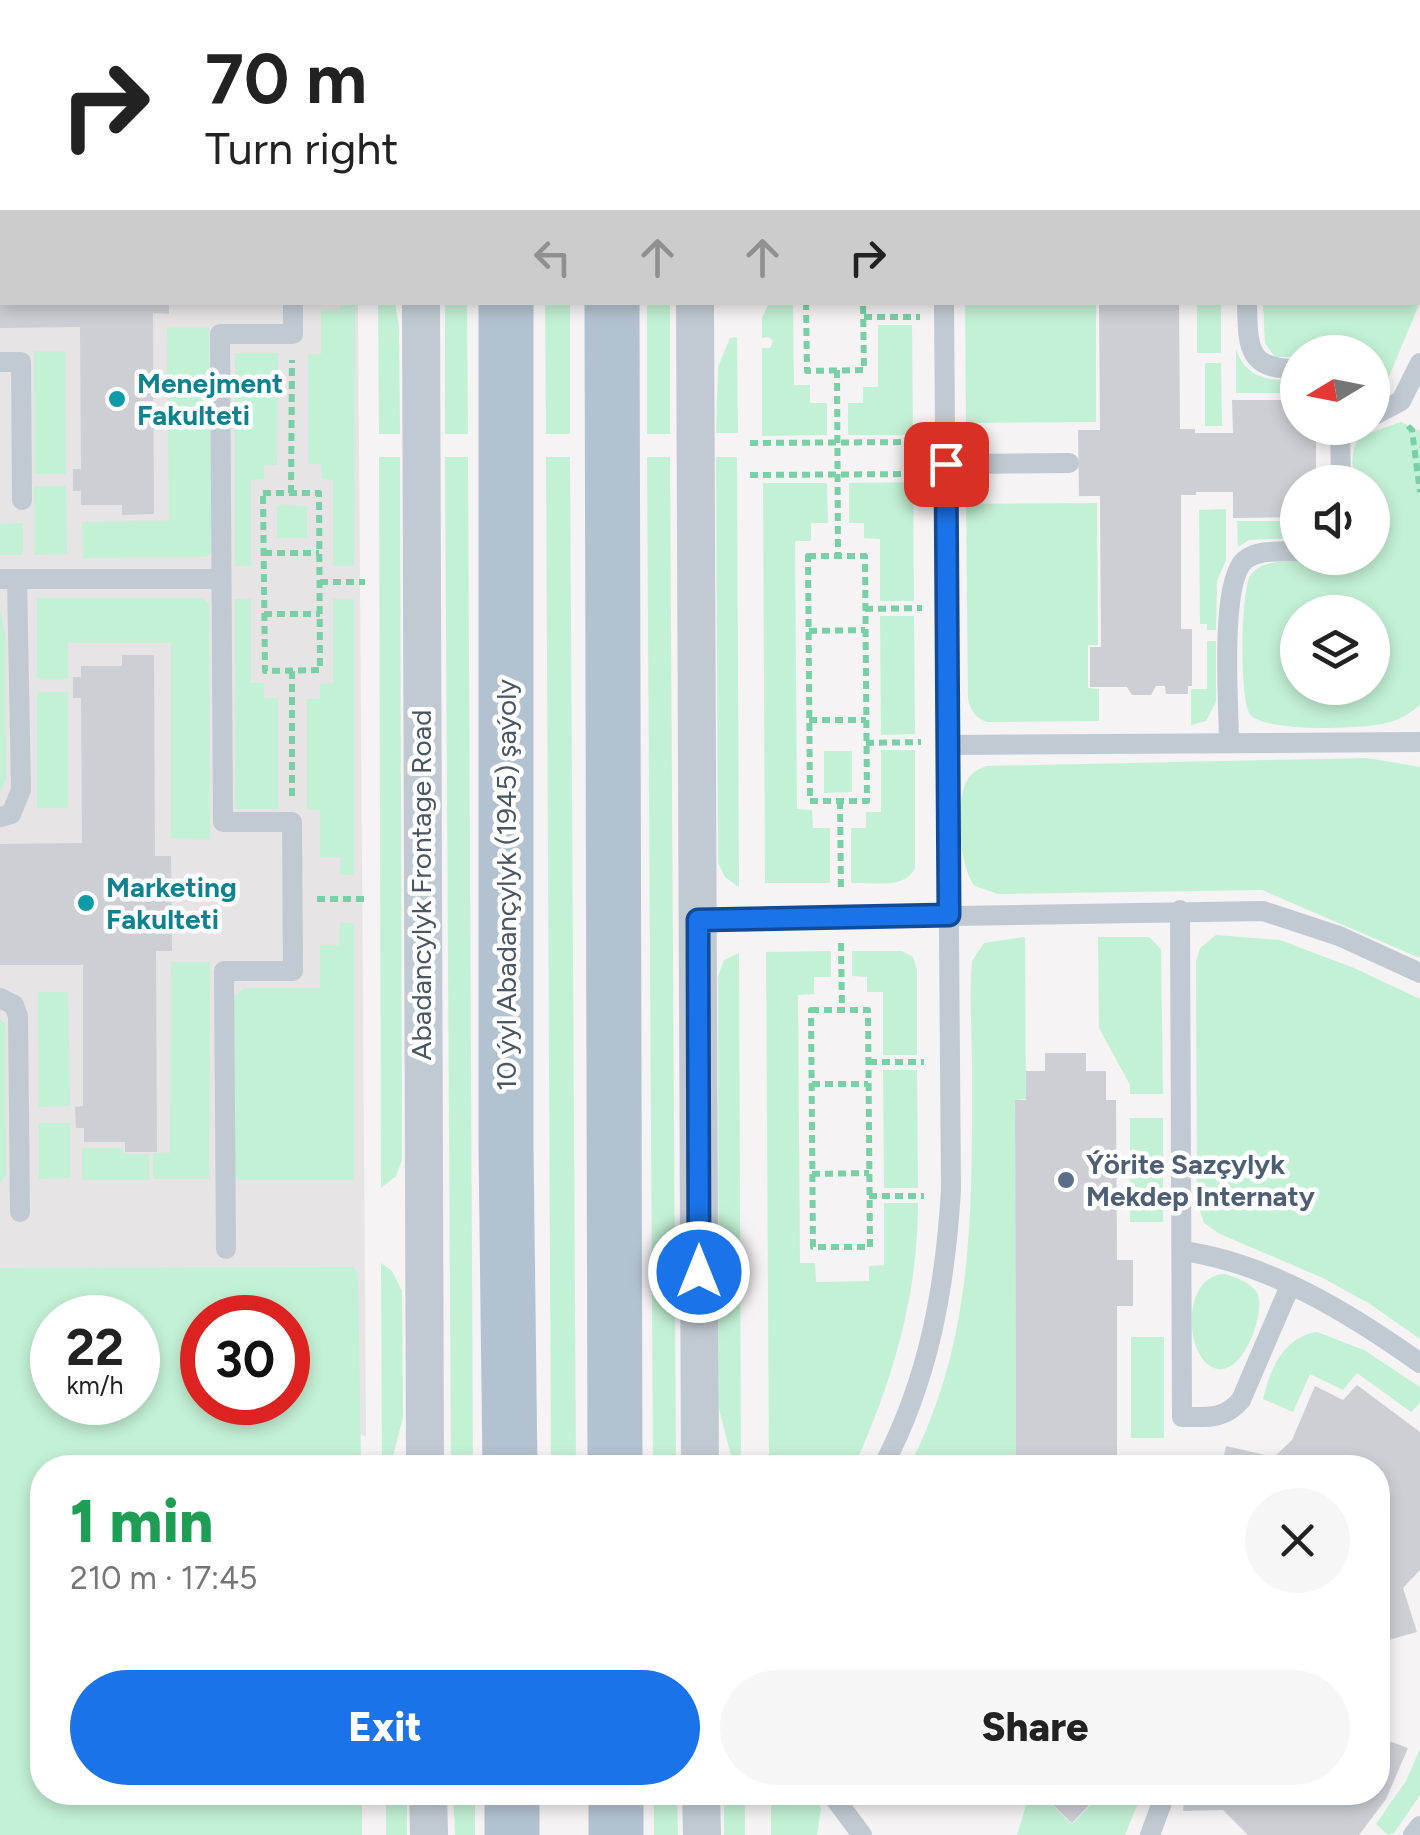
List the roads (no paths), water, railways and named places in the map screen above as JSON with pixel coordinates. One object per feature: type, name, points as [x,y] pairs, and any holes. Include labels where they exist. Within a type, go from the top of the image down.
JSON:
[{"type":"main road","name":"10 ýyl Abadançylyk (1945) şaýoly","points":[[506,305],[510,1455]]},
{"type":"main road","points":[[612,305],[615,1455]]},
{"type":"main road","points":[[512,1805],[512,1835]]},
{"type":"main road","points":[[616,1805],[616,1835]]},
{"type":"street","name":"Abadancylyk Frontage Road","points":[[421,305],[426,1455]]},
{"type":"street","points":[[695,305],[700,1455]]},
{"type":"street","points":[[428,1805],[428,1835]]},
{"type":"street","points":[[702,1805],[702,1835]]},
{"type":"lane","points":[[226,1249],[224,972],[293,971],[292,822],[223,822],[220,334],[293,334],[293,305]]},
{"type":"lane","points":[[889,1455],[936,1326],[952,1190],[944,305]]},
{"type":"lane","points":[[1247,305],[1248,342],[1258,360],[1270,368],[1280,368]]},
{"type":"lane","points":[[0,362],[21,362],[22,500]]},
{"type":"lane","points":[[1390,409],[1407,392],[1420,363]]},
{"type":"lane","points":[[946,464],[1069,463]]},
{"type":"lane","points":[[1229,743],[1228,600],[1233,576],[1250,556],[1280,552]]},
{"type":"lane","points":[[0,817],[11,814],[21,790],[9,579],[221,579]]},
{"type":"lane","points":[[948,744],[1420,742]]},
{"type":"lane","points":[[1180,910],[1182,1417],[1220,1417],[1231,1412],[1241,1400],[1290,1286]]},
{"type":"lane","points":[[698,920],[1248,910],[1286,916],[1420,973]]},
{"type":"lane","points":[[0,998],[14,1005],[18,1016],[20,1212]]},
{"type":"lane","points":[[1182,1251],[1238,1264],[1290,1286],[1420,1363]]},
{"type":"lane","points":[[838,1805],[854,1832]]},
{"type":"lane","points":[[1150,1835],[1161,1805]]},
{"type":"lane","points":[[1413,1835],[1420,1826]]},
{"type":"place","name":"Menejment Fakulteti","points":[[117,399]]},
{"type":"place","name":"Marketing Fakulteti","points":[[86,903]]},
{"type":"place","name":"Ýörite Sazçylyk Mekdep Internaty","points":[[1066,1180]]}]
